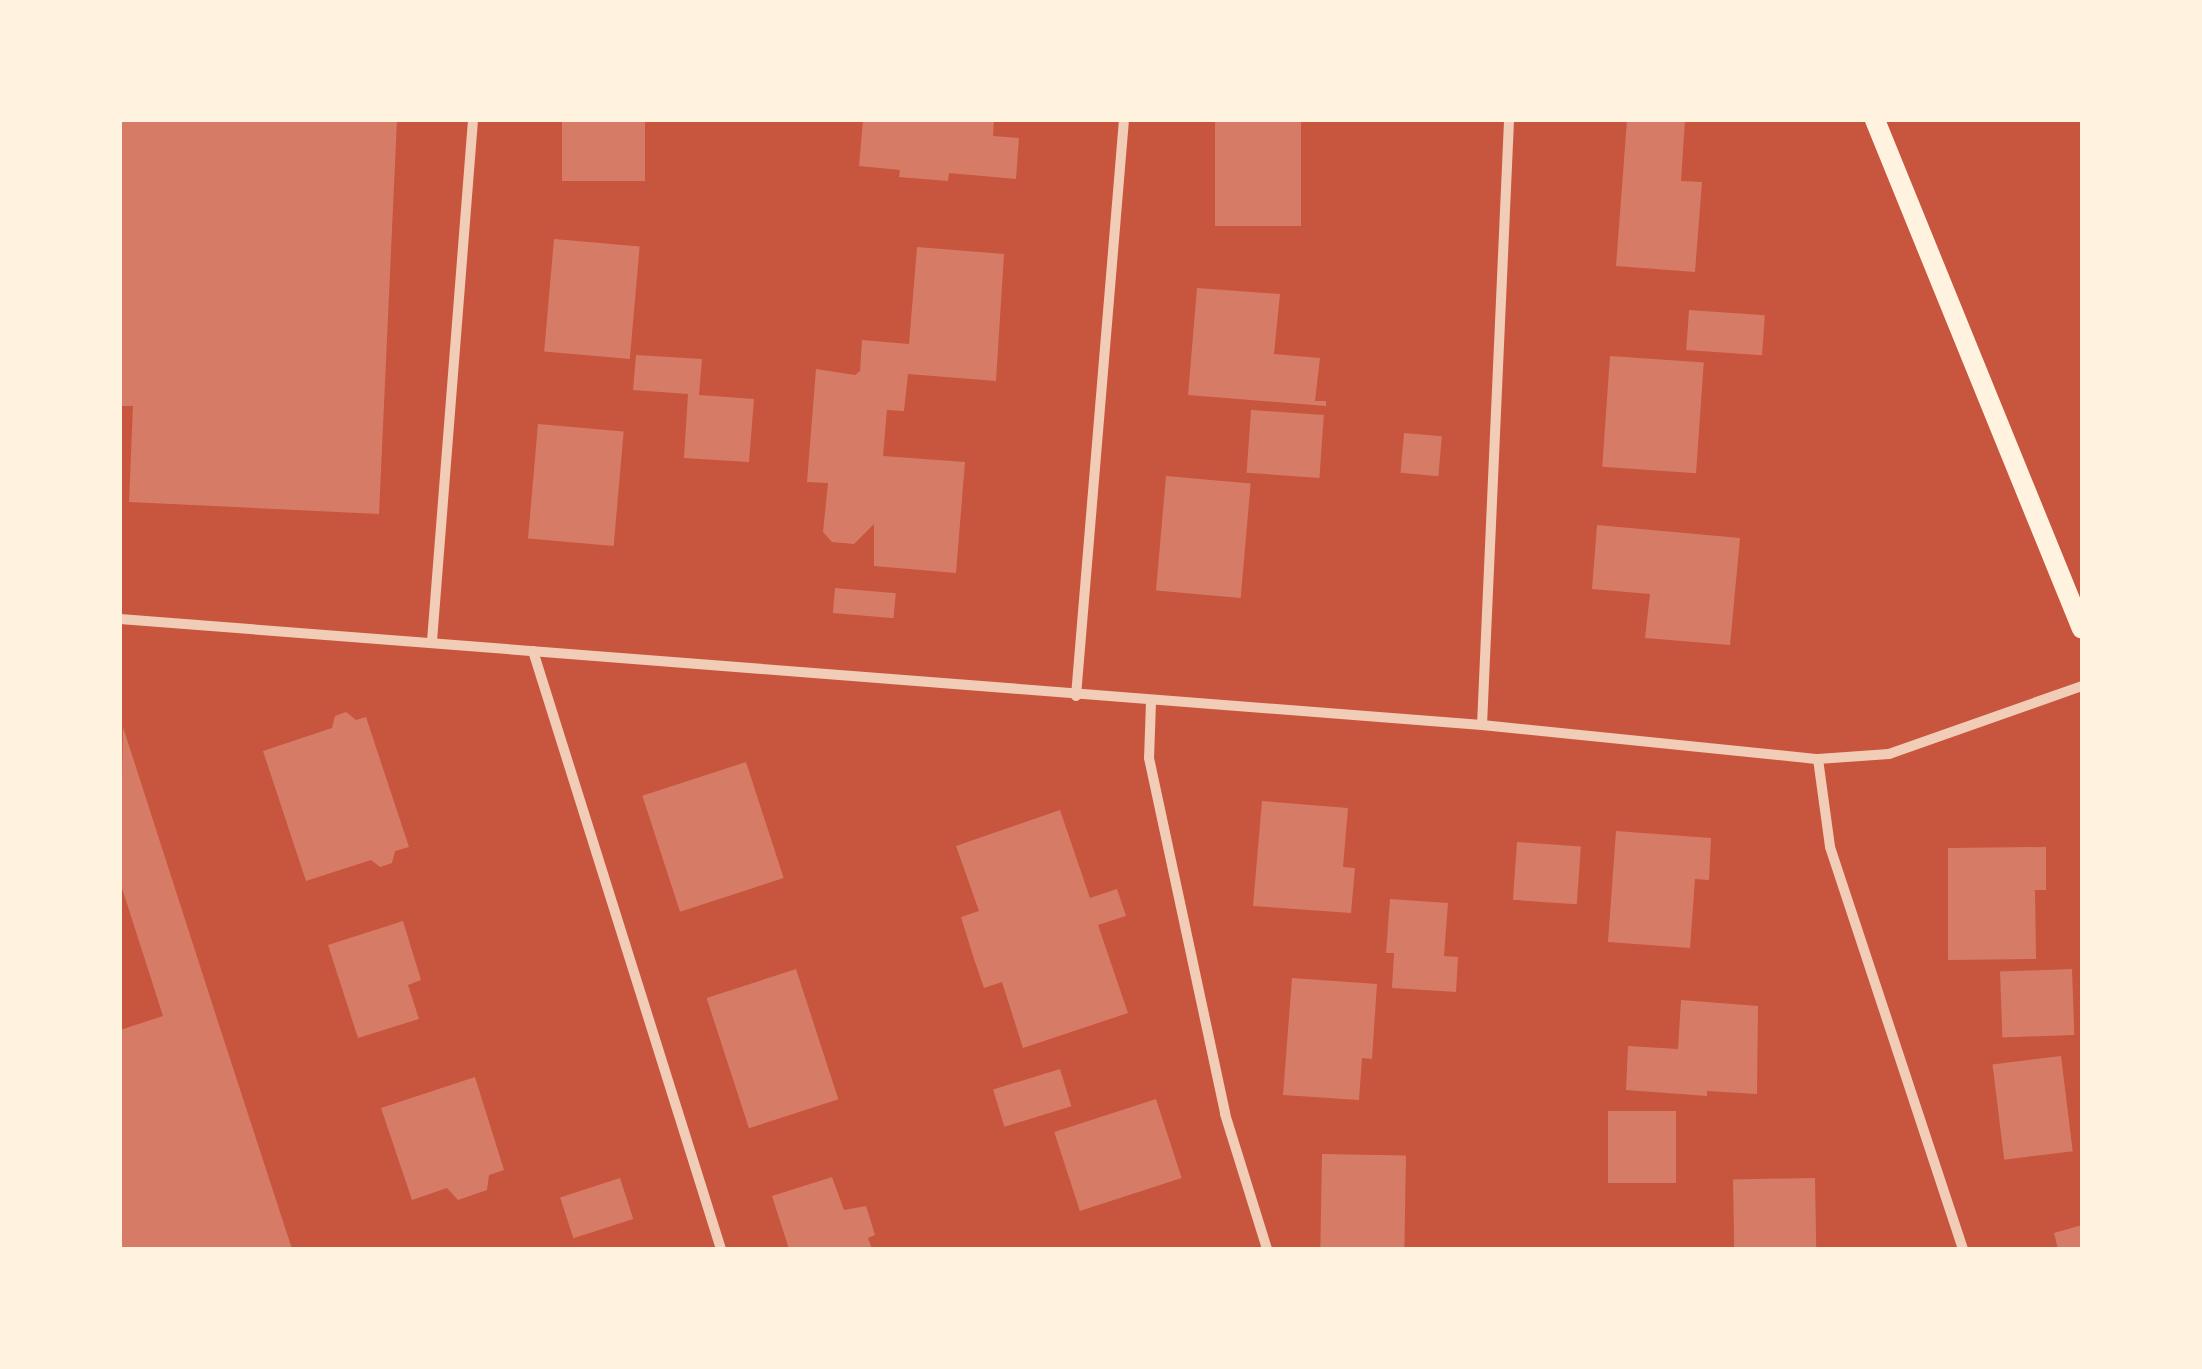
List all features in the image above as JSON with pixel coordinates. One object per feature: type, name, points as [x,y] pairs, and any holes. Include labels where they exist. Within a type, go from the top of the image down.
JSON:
[{"type":"main road","points":[[1875,120],[2082,629]]},
{"type":"street","points":[[432,641],[472,120]]},
{"type":"street","points":[[1076,696],[1124,120]]},
{"type":"street","points":[[1482,725],[1509,120]]},
{"type":"street","points":[[120,618],[1482,725],[1818,758],[1888,754],[2082,686]]},
{"type":"street","points":[[533,651],[721,1249]]},
{"type":"street","points":[[1151,702],[1149,758],[1225,1114],[1268,1249]]},
{"type":"street","points":[[1818,758],[1830,847],[1962,1249]]},
{"type":"building","points":[[120,120],[397,120],[379,514],[129,502],[133,406],[120,406]]},
{"type":"building","points":[[562,120],[645,120],[645,181],[562,181]]},
{"type":"building","points":[[863,120],[994,120],[993,136],[1019,138],[1016,179],[949,173],[948,181],[899,177],[900,170],[859,166]]},
{"type":"building","points":[[1215,120],[1301,120],[1301,226],[1215,226]]},
{"type":"building","points":[[1627,120],[1685,120],[1681,181],[1702,182],[1695,272],[1616,266]]},
{"type":"building","points":[[554,239],[640,246],[630,359],[544,352]]},
{"type":"building","points":[[917,247],[1004,254],[996,381],[908,374],[904,411],[887,410],[883,456],[965,462],[956,573],[874,566],[874,524],[854,544],[832,542],[823,532],[828,483],[807,482],[816,369],[855,375],[860,371],[862,340],[909,344]]},
{"type":"building","points":[[1197,288],[1280,294],[1274,354],[1320,358],[1315,401],[1326,401],[1326,406],[1188,395]]},
{"type":"building","points":[[1689,310],[1765,315],[1762,355],[1686,350]]},
{"type":"building","points":[[636,355],[702,359],[699,395],[754,399],[749,462],[684,458],[688,394],[633,390]]},
{"type":"building","points":[[1610,356],[1704,363],[1696,473],[1602,467]]},
{"type":"building","points":[[1251,410],[1324,415],[1319,478],[1247,473]]},
{"type":"building","points":[[538,424],[624,431],[614,546],[528,539]]},
{"type":"building","points":[[1404,433],[1442,436],[1438,476],[1401,473]]},
{"type":"building","points":[[1166,476],[1251,483],[1241,598],[1156,591]]},
{"type":"building","points":[[1597,525],[1740,538],[1730,645],[1645,638],[1650,594],[1592,589]]},
{"type":"building","points":[[835,588],[896,593],[894,618],[833,613]]},
{"type":"building","points":[[346,712],[356,720],[366,717],[409,847],[395,851],[392,863],[380,867],[371,860],[306,881],[263,751],[332,728],[335,716]]},
{"type":"building","points":[[123,727],[292,1249],[120,1249],[120,1030],[163,1016],[120,882]]},
{"type":"building","points":[[746,762],[784,878],[680,912],[642,796]]},
{"type":"building","points":[[1262,801],[1348,808],[1343,867],[1355,868],[1351,913],[1253,906]]},
{"type":"building","points":[[1060,810],[1090,898],[1117,889],[1126,916],[1098,925],[1128,1013],[1023,1048],[1002,982],[984,988],[974,959],[961,917],[979,911],[956,846]]},
{"type":"building","points":[[1616,831],[1711,838],[1709,880],[1695,879],[1690,948],[1608,942]]},
{"type":"building","points":[[1517,842],[1581,846],[1577,904],[1513,900]]},
{"type":"building","points":[[2046,847],[2046,890],[2035,890],[2036,959],[1948,960],[1948,848]]},
{"type":"building","points":[[1390,899],[1448,903],[1444,956],[1458,957],[1456,992],[1392,988],[1394,953],[1386,953]]},
{"type":"building","points":[[403,921],[421,980],[408,985],[419,1019],[358,1038],[328,945]]},
{"type":"building","points":[[796,969],[838,1099],[749,1128],[707,998]]},
{"type":"building","points":[[2072,969],[2074,1035],[2002,1037],[2000,972]]},
{"type":"building","points":[[1292,978],[1377,984],[1372,1059],[1362,1058],[1359,1100],[1283,1095]]},
{"type":"building","points":[[1681,1000],[1758,1006],[1757,1094],[1707,1091],[1707,1096],[1626,1090],[1628,1046],[1678,1049]]},
{"type":"building","points":[[2061,1056],[2073,1151],[2004,1160],[1993,1064]]},
{"type":"building","points":[[1060,1069],[1071,1106],[1004,1127],[993,1089]]},
{"type":"building","points":[[475,1077],[504,1170],[489,1175],[487,1190],[458,1200],[447,1188],[412,1200],[381,1108]]},
{"type":"building","points":[[1156,1099],[1182,1178],[1080,1211],[1054,1132]]},
{"type":"building","points":[[1608,1111],[1676,1111],[1676,1183],[1608,1183]]},
{"type":"building","points":[[1322,1154],[1406,1155],[1404,1249],[1320,1249]]},
{"type":"building","points":[[832,1177],[844,1210],[866,1206],[875,1235],[868,1238],[872,1249],[789,1249],[772,1196]]},
{"type":"building","points":[[620,1178],[633,1219],[573,1238],[560,1197]]},
{"type":"building","points":[[1815,1178],[1816,1249],[1734,1249],[1733,1179]]},
{"type":"building","points":[[2082,1225],[2082,1249],[2058,1249],[2054,1233]]}]
